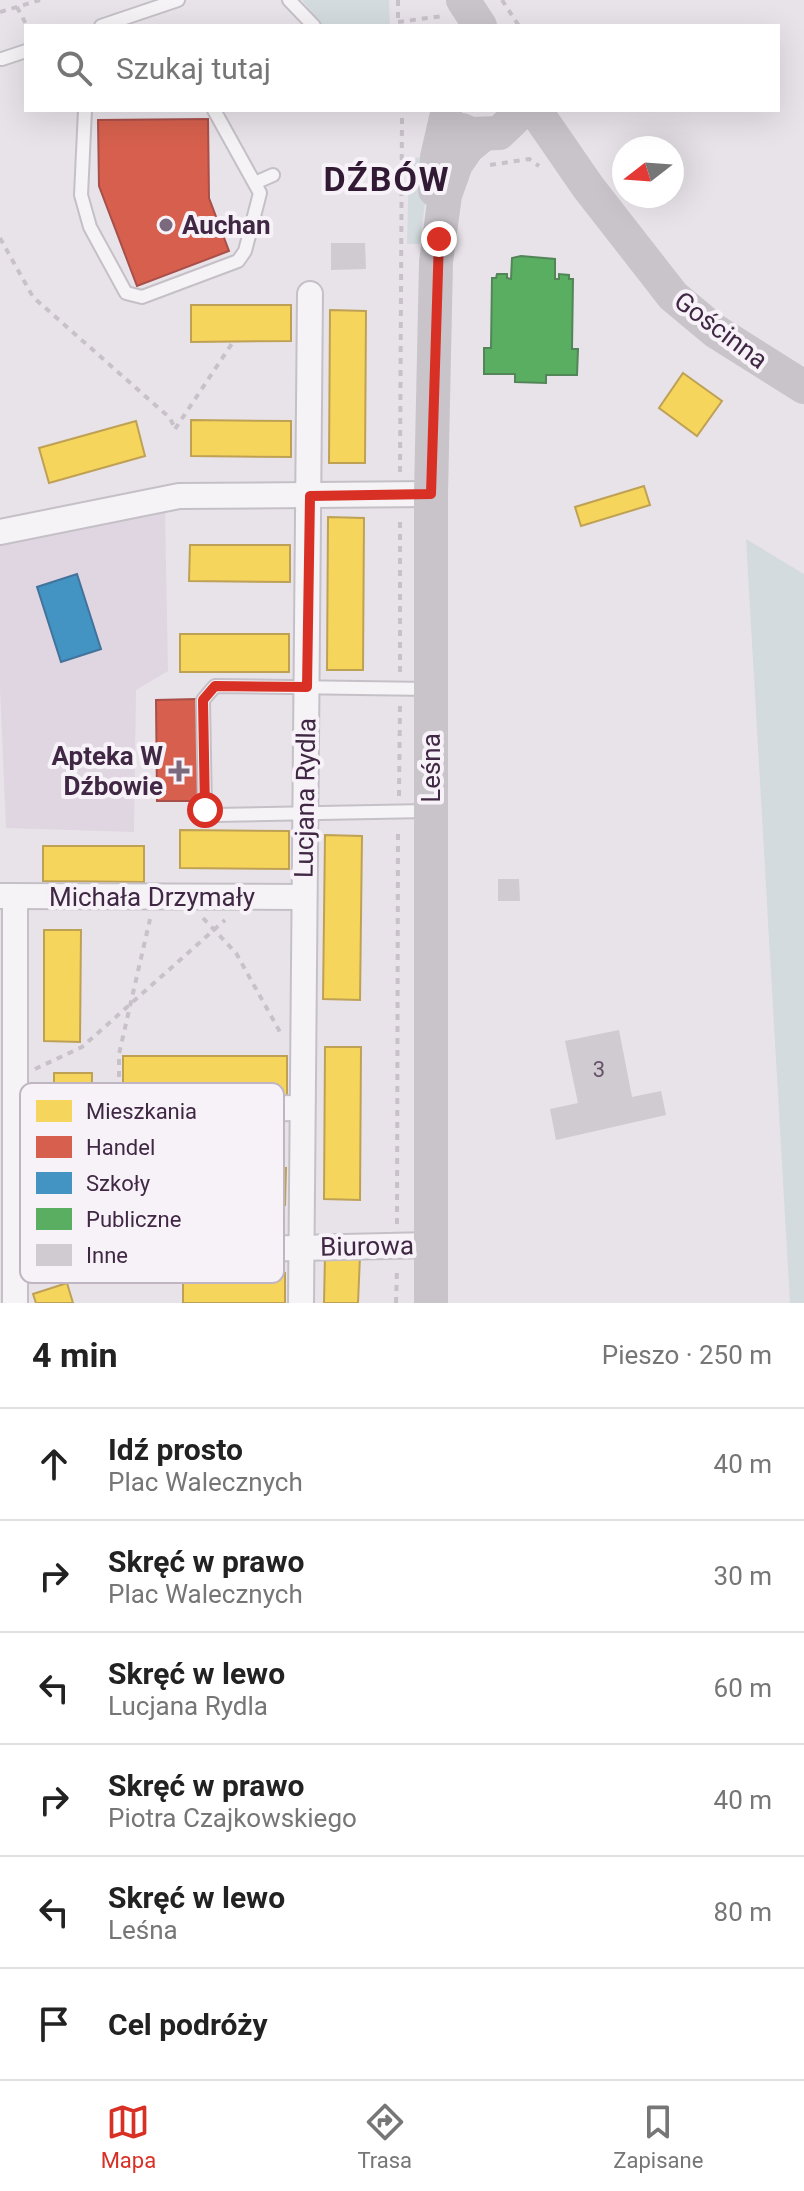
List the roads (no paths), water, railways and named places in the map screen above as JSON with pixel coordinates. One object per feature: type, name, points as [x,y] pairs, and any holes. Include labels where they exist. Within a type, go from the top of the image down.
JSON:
[{"type":"street","points":[[446,0],[450,24]]},
{"type":"street","points":[[463,0],[479,24]]},
{"type":"street","name":"Gościnna","points":[[443,114],[471,134],[512,120],[588,187],[673,296],[715,331],[804,387]]},
{"type":"street","name":"Leśna","points":[[431,1303],[431,494],[439,234],[447,161],[443,114]]},
{"type":"street","name":"Leśna","points":[[447,161],[512,120]]},
{"type":"street","name":"Lucjana Rydla","points":[[301,1303],[310,294]]},
{"type":"street","points":[[0,532],[179,496],[431,494]]},
{"type":"street","points":[[8,896],[15,1079],[15,1303]]},
{"type":"street","name":"Michała Drzymały","points":[[8,896],[304,897]]},
{"type":"street","points":[[284,1108],[301,1108]]},
{"type":"street","name":"Biurowa","points":[[284,1248],[431,1245]]},
{"type":"lane","points":[[107,24],[178,0]]},
{"type":"lane","points":[[289,0],[312,24]]},
{"type":"lane","points":[[2,59],[24,52]]},
{"type":"lane","points":[[85,112],[81,195],[90,227],[126,293],[142,297],[238,261],[260,199],[257,182],[215,112]]},
{"type":"lane","points":[[257,182],[273,175]]},
{"type":"lane","points":[[430,811],[215,815],[205,810],[203,700],[215,686],[431,689]]},
{"type":"place","name":"Auchan","points":[[166,225]]},
{"type":"place","name":"Apteka W Dźbowie","points":[[179,771]]},
{"type":"district","name":"DŹBÓW","points":[[387,179]]}]
